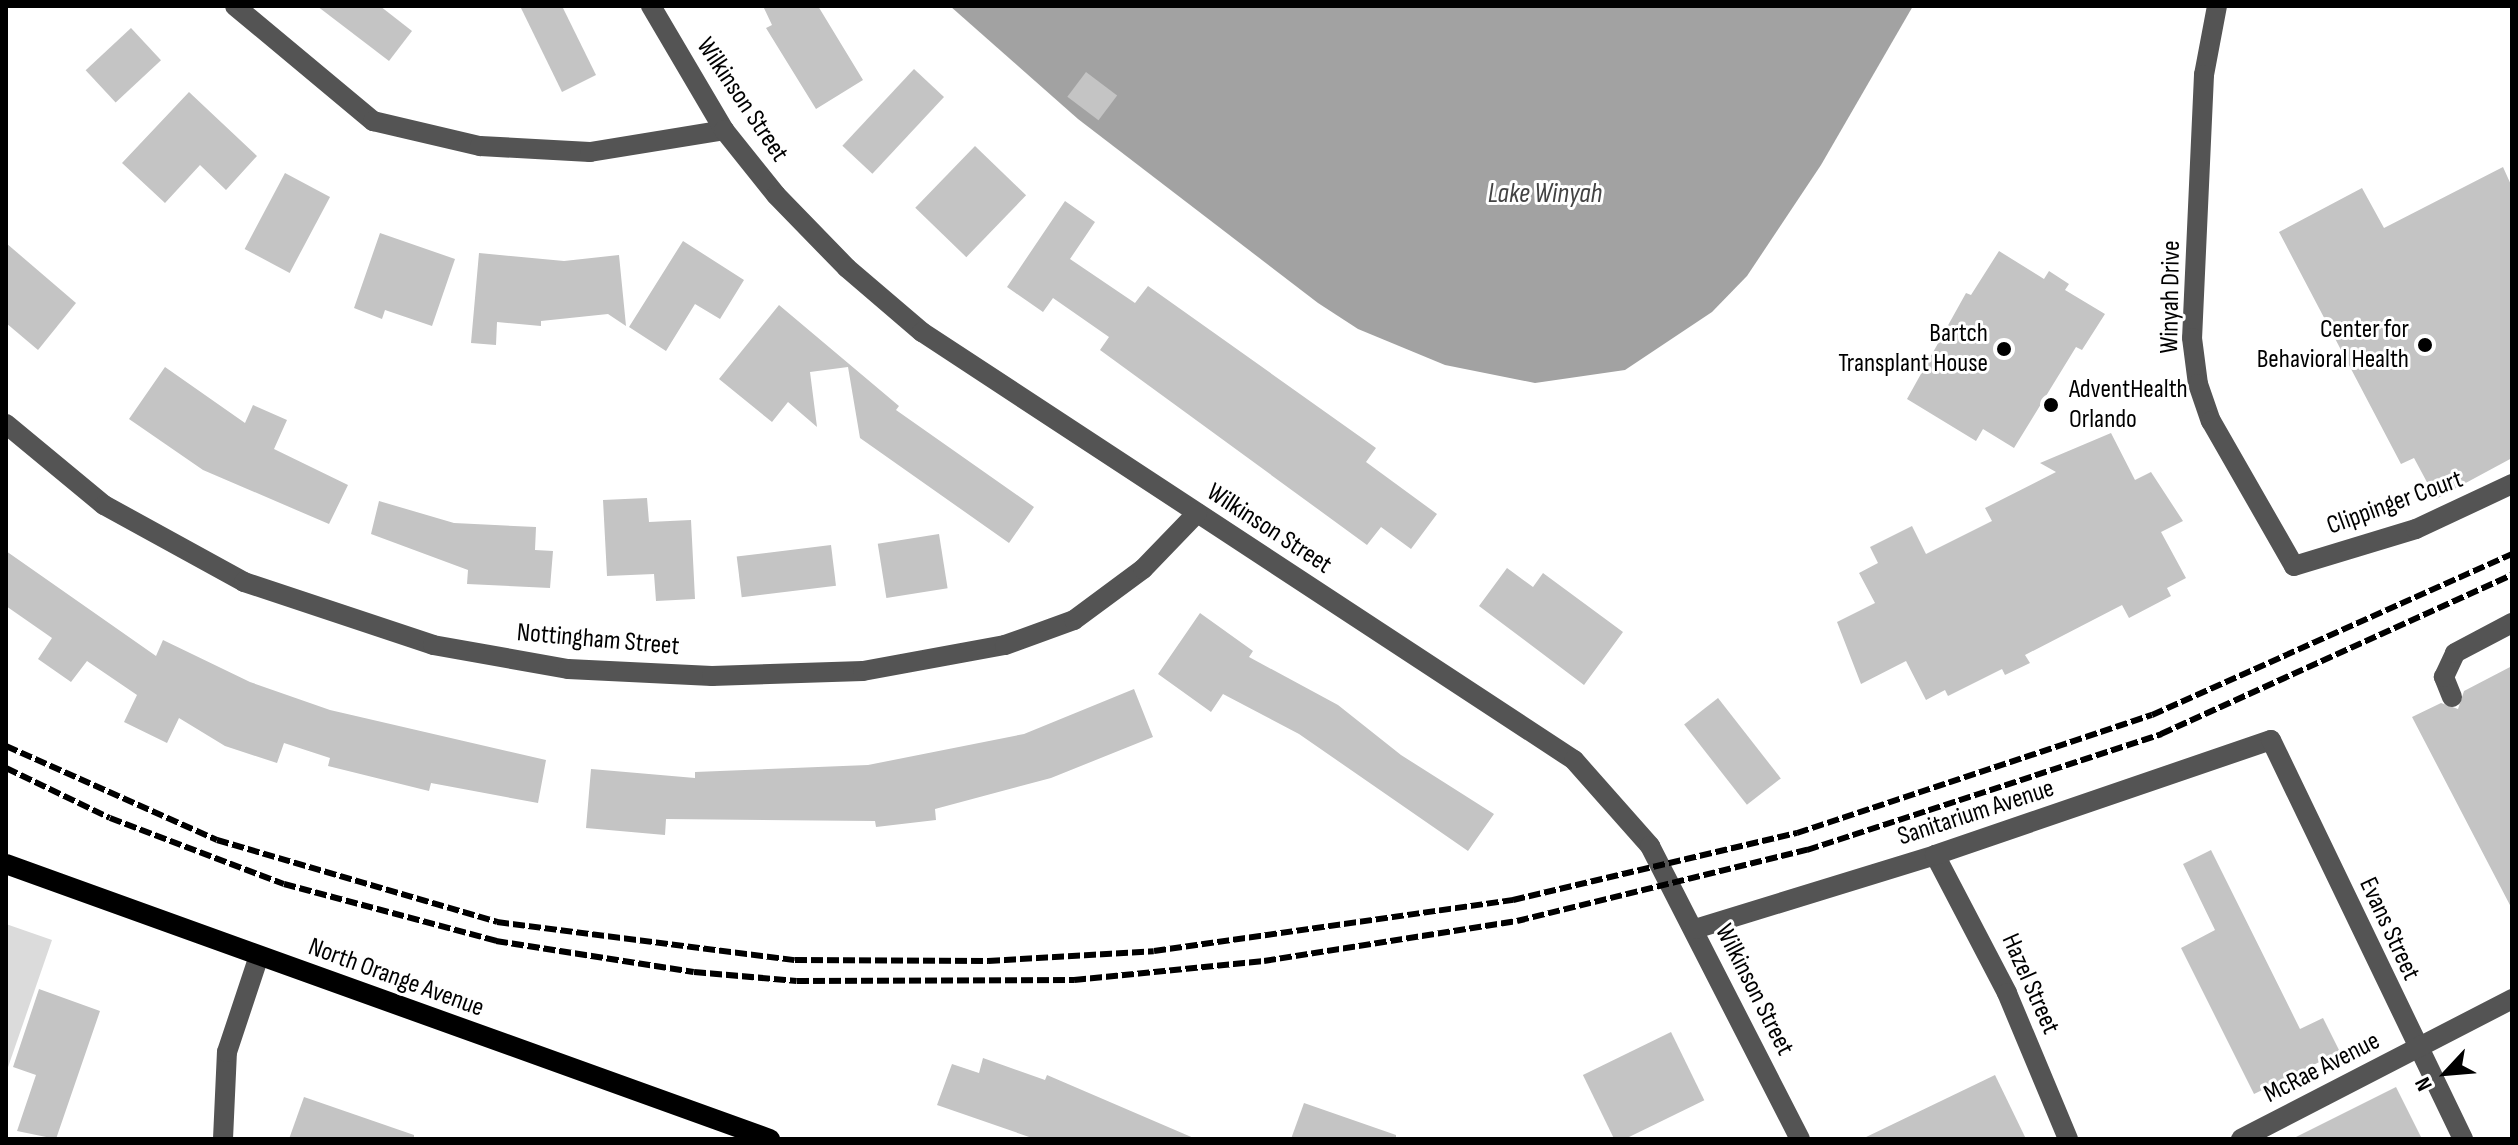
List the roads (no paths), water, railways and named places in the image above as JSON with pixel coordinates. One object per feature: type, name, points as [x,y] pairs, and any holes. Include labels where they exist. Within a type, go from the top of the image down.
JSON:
[{"type":"main road","name":"North Orange Avenue","points":[[6,864],[770,1139]]},
{"type":"street","points":[[235,6],[373,121],[480,146],[590,152],[724,130]]},
{"type":"street","name":"Wilkinson Street","points":[[651,6],[724,130],[847,268],[922,332],[1574,760],[1650,846],[1800,1139]]},
{"type":"street","name":"Winyah Drive","points":[[2217,6],[2204,75],[2192,338],[2198,384],[2211,421],[2294,566]]},
{"type":"street","name":"Nottingham Street","points":[[6,424],[104,505],[244,582],[433,645],[568,669],[712,676],[863,671],[1005,645],[1074,620],[1143,569],[1197,513]]},
{"type":"street","name":"Clippinger Court","points":[[2294,566],[2416,529],[2512,484]]},
{"type":"street","points":[[2452,697],[2444,677],[2455,653],[2512,623]]},
{"type":"street","name":"Sanitarium Avenue","points":[[1695,929],[1935,855],[2271,740]]},
{"type":"street","name":"Evans Street","points":[[2271,740],[2416,1048],[2463,1139]]},
{"type":"street","name":"Hazel Street","points":[[1935,855],[2007,993],[2068,1139]]},
{"type":"street","points":[[223,1139],[227,1052],[259,956]]},
{"type":"street","name":"McRae Avenue","points":[[2241,1139],[2512,999]]},
{"type":"water","name":"Lake Winyah","points":[[950,6],[1913,6],[1821,165],[1747,276],[1712,312],[1625,370],[1535,383],[1445,365],[1358,329],[1318,303],[1078,119]]},
{"type":"railway","points":[[6,746],[217,840],[497,922],[795,960],[988,961],[1154,951],[1513,900],[1797,833],[2152,715],[2512,554]]},
{"type":"railway","points":[[6,768],[110,818],[284,884],[496,941],[694,972],[797,981],[1074,980],[1264,961],[1517,921],[1807,850],[2161,734],[2512,575]]},
{"type":"place","name":"Center for Behavioral Health","points":[[2425,345]]},
{"type":"place","name":"Bartch Transplant House","points":[[2004,349]]},
{"type":"place","name":"AdventHealth Orlando","points":[[2051,405]]}]
